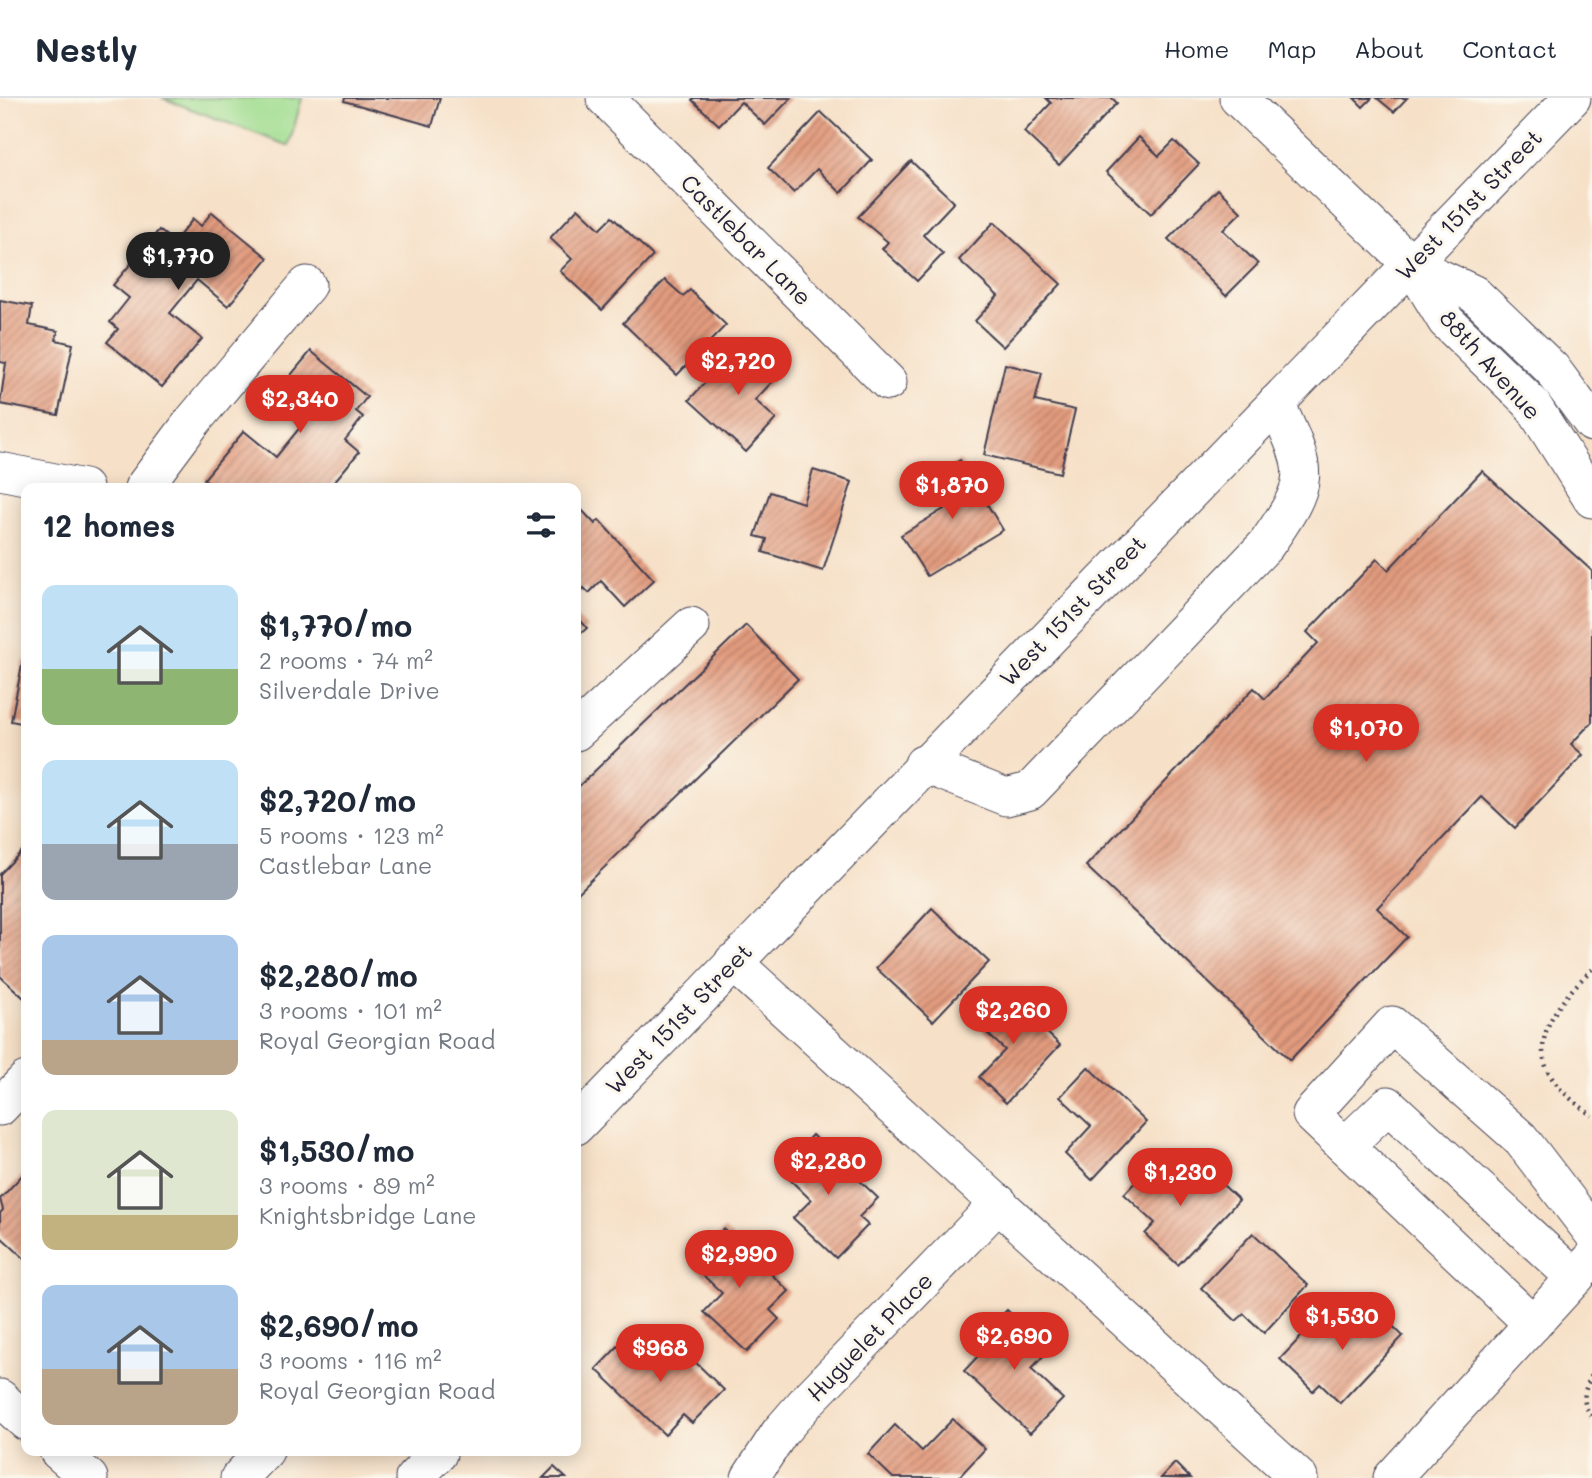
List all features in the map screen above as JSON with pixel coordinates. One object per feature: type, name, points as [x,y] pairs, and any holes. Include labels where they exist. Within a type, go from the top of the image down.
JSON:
[{"type":"street","name":"Castlebar Lane","points":[[605,98],[888,382]]},
{"type":"street","name":"88th Avenue","points":[[1238,98],[1412,265],[1446,321],[1531,403],[1592,499]]},
{"type":"street","name":"West 151st Street","points":[[581,1121],[1572,98]]},
{"type":"street","name":"88th Avenue","points":[[1412,265],[1474,294],[1552,369],[1592,423]]},
{"type":"street","points":[[147,483],[193,421],[307,285]]},
{"type":"street","points":[[923,765],[1006,797],[1030,791],[1266,545],[1285,517],[1300,489],[1301,457],[1276,404]]},
{"type":"street","points":[[4,472],[59,483]]},
{"type":"street","points":[[581,728],[691,626]]},
{"type":"street","points":[[733,962],[1299,1478]]},
{"type":"street","points":[[1533,1324],[1311,1114],[1392,1025],[1520,1138],[1592,1232]]},
{"type":"street","points":[[0,1107],[21,1085]]},
{"type":"street","points":[[1345,1146],[1388,1105],[1583,1269],[1392,1478]]},
{"type":"street","name":"Huguelet Place","points":[[750,1478],[780,1432],[808,1400],[999,1203]]},
{"type":"street","points":[[0,1398],[21,1417]]},
{"type":"street","points":[[64,1456],[89,1478]]},
{"type":"street","points":[[239,1478],[260,1456]]},
{"type":"path","points":[[1592,968],[1555,1010],[1545,1031],[1544,1048],[1551,1078],[1592,1116]]},
{"type":"path","points":[[1592,1375],[1585,1388],[1584,1402],[1592,1418]]},
{"type":"green space","points":[[162,98],[302,98],[289,146]]},
{"type":"building","points":[[345,98],[440,98],[432,126],[344,101]]},
{"type":"building","points":[[791,98],[765,125],[741,102],[719,125],[692,100]]},
{"type":"building","points":[[1046,98],[1112,98],[1117,103],[1059,165],[1024,132],[1051,103]]},
{"type":"building","points":[[1354,98],[1372,98],[1363,107]]},
{"type":"building","points":[[1377,98],[1407,98],[1394,112]]},
{"type":"building","points":[[821,112],[872,160],[841,193],[817,169],[794,193],[768,168]]},
{"type":"building","points":[[1139,137],[1159,156],[1174,141],[1199,164],[1151,214],[1106,172]]},
{"type":"building","points":[[911,161],[954,202],[923,235],[943,254],[917,281],[882,249],[888,242],[858,217]]},
{"type":"building","points":[[1218,189],[1241,212],[1223,230],[1258,264],[1226,296],[1168,239]]},
{"type":"building","points":[[578,208],[600,229],[612,217],[653,256],[602,310],[560,271],[572,259],[550,238]]},
{"type":"building","points":[[212,212],[268,258],[228,306],[197,280],[170,313],[202,339],[162,387],[107,342],[118,329],[110,322],[129,298],[113,285],[159,230],[174,242],[193,219],[201,226]]},
{"type":"building","points":[[994,222],[1061,284],[1003,347],[975,321],[998,296],[959,260]]},
{"type":"building","points":[[665,280],[683,296],[690,290],[726,325],[677,375],[623,323]]},
{"type":"building","points":[[0,300],[32,306],[29,325],[58,331],[56,340],[73,344],[58,415],[0,404],[6,363],[0,362]]},
{"type":"building","points":[[742,343],[778,376],[755,400],[776,419],[746,452],[689,400]]},
{"type":"building","points":[[311,351],[367,397],[356,411],[363,417],[345,440],[359,452],[333,483],[209,483],[204,479],[244,431],[276,457],[302,425],[271,399]]},
{"type":"building","points":[[1005,364],[1042,373],[1035,401],[1075,410],[1060,473],[984,455]]},
{"type":"building","points":[[960,460],[1003,530],[927,576],[901,535],[944,509],[927,480]]},
{"type":"building","points":[[813,470],[852,482],[823,571],[763,552],[767,539],[755,536],[770,492],[803,503]]},
{"type":"building","points":[[1482,471],[1592,571],[1592,722],[1571,744],[1583,755],[1515,828],[1482,797],[1377,908],[1407,937],[1290,1060],[1086,866],[1254,688],[1265,699],[1318,643],[1307,632],[1377,559],[1388,570]]},
{"type":"building","points":[[581,509],[595,524],[599,520],[654,580],[625,607],[601,581],[589,593],[584,588],[581,591]]},
{"type":"building","points":[[581,621],[587,628],[581,633]]},
{"type":"building","points":[[746,625],[798,679],[581,890],[581,784]]},
{"type":"building","points":[[21,670],[21,723],[11,721]]},
{"type":"building","points":[[21,852],[21,995],[0,976],[0,874]]},
{"type":"building","points":[[932,908],[989,962],[933,1021],[876,968]]},
{"type":"building","points":[[1002,990],[1060,1045],[1006,1103],[979,1077],[1005,1050],[973,1020]]},
{"type":"building","points":[[1088,1067],[1146,1122],[1092,1180],[1065,1154],[1091,1126],[1060,1097]]},
{"type":"building","points":[[812,1135],[878,1198],[859,1217],[868,1225],[836,1258],[793,1218],[811,1200],[780,1170]]},
{"type":"building","points":[[1157,1159],[1188,1188],[1206,1169],[1239,1200],[1178,1265],[1145,1234],[1155,1223],[1124,1194]]},
{"type":"building","points":[[21,1176],[21,1255],[0,1236],[0,1213],[3,1210],[0,1199]]},
{"type":"building","points":[[724,1229],[789,1291],[770,1310],[779,1319],[747,1352],[704,1312],[722,1293],[690,1263]]},
{"type":"building","points":[[1253,1233],[1308,1285],[1264,1333],[1244,1314],[1236,1321],[1201,1288]]},
{"type":"building","points":[[1367,1301],[1403,1336],[1340,1403],[1320,1384],[1313,1391],[1280,1359],[1320,1317],[1336,1333]]},
{"type":"building","points":[[1007,1310],[1049,1350],[1031,1369],[1063,1399],[1030,1433],[964,1371],[983,1351],[975,1344]]},
{"type":"building","points":[[629,1335],[664,1368],[682,1349],[724,1390],[692,1423],[683,1415],[665,1435],[596,1369]]},
{"type":"building","points":[[953,1419],[985,1449],[958,1478],[893,1478],[868,1454],[895,1425],[922,1451]]},
{"type":"building","points":[[1175,1463],[1190,1478],[1161,1478]]},
{"type":"building","points":[[554,1467],[566,1478],[543,1478]]}]
